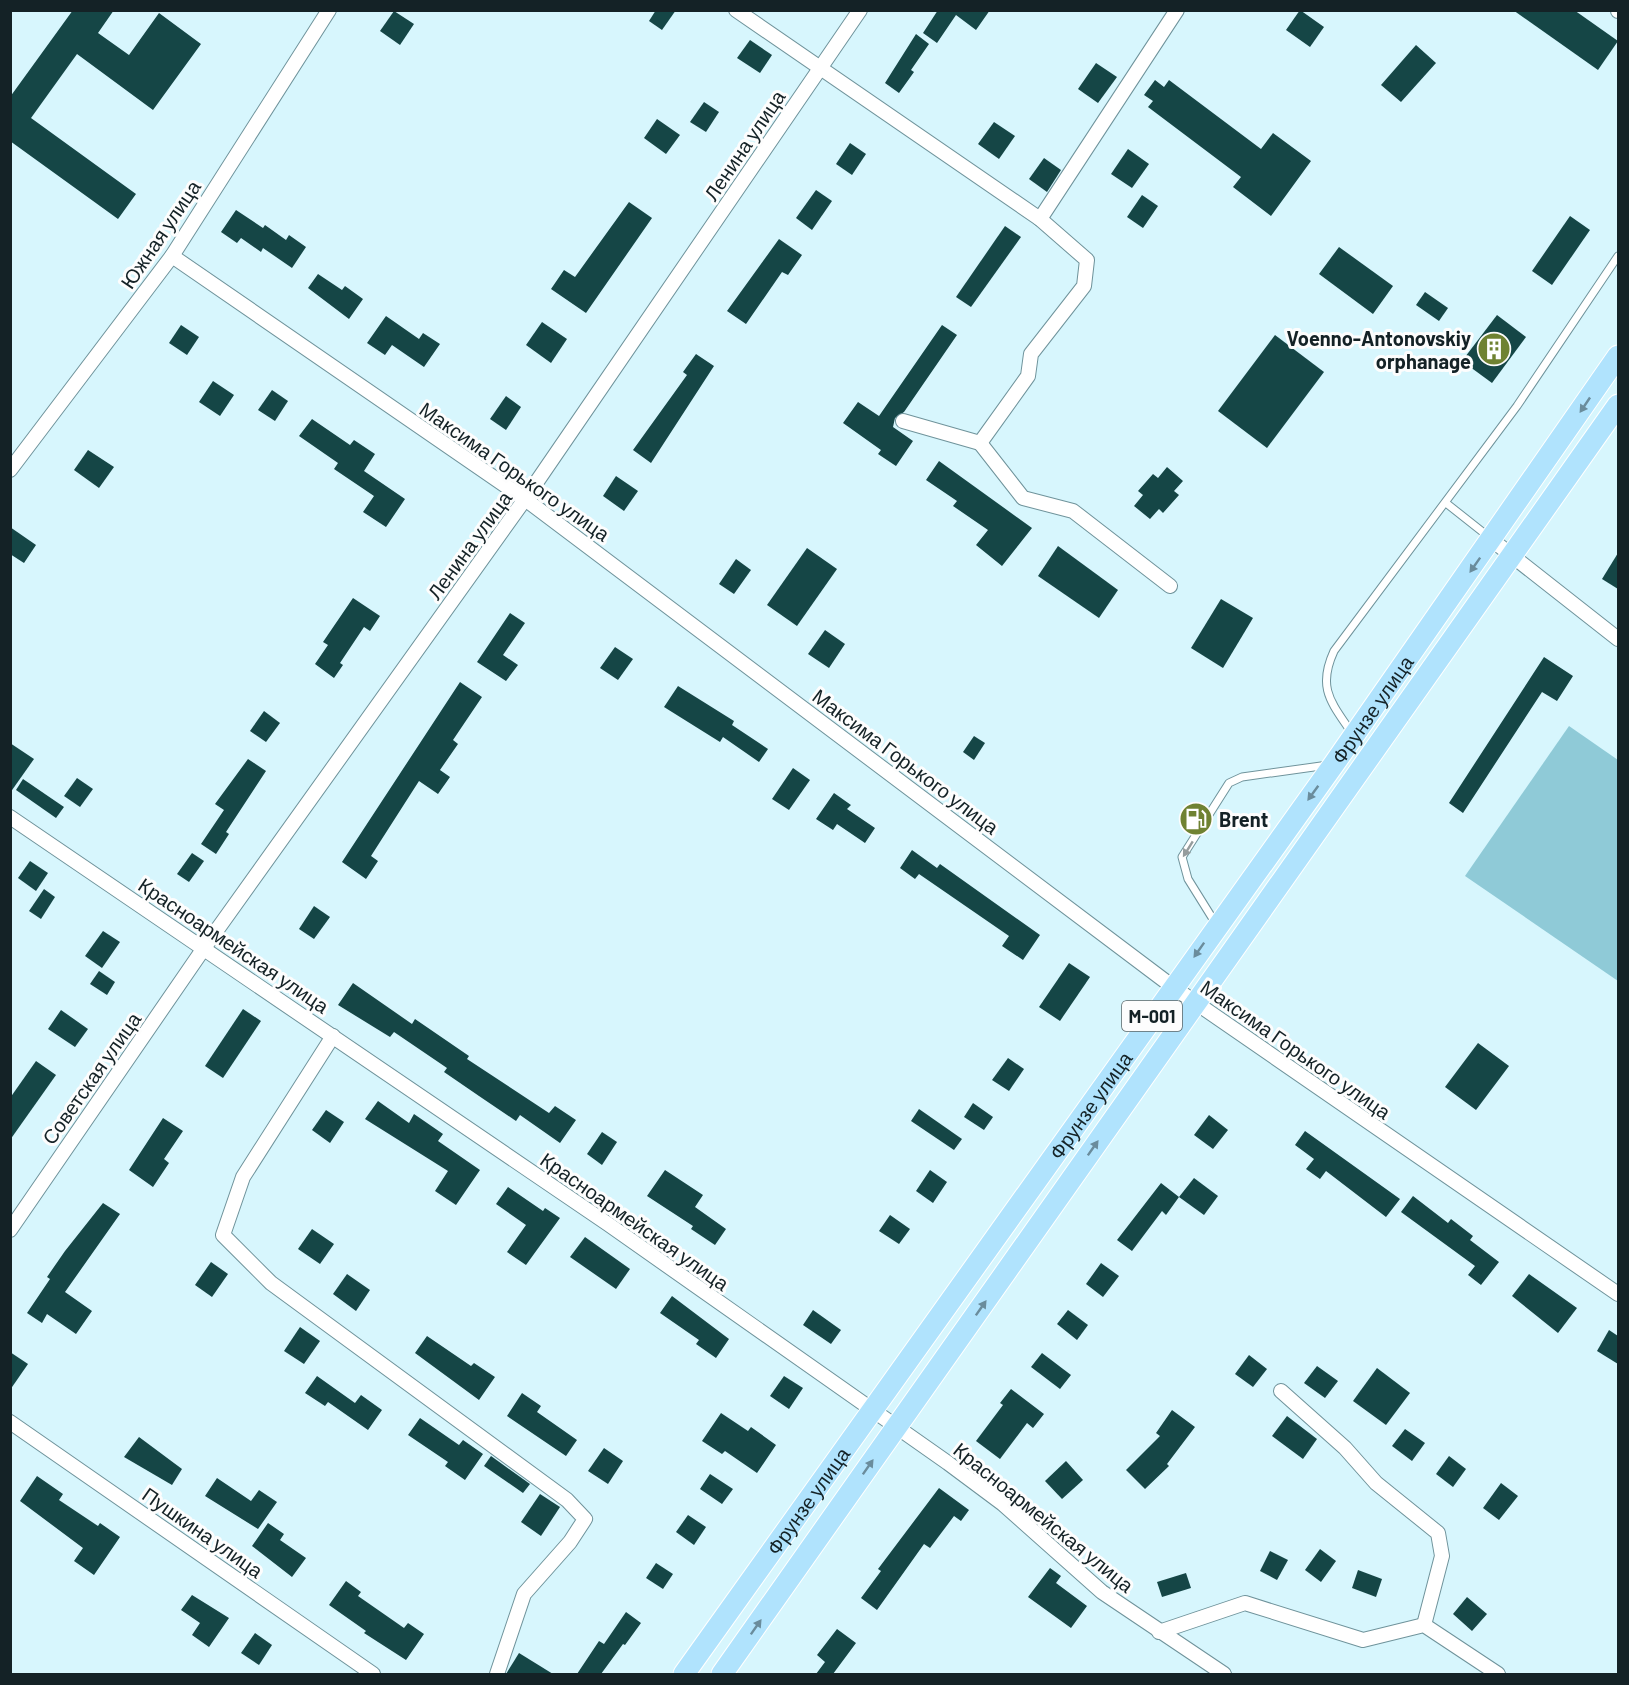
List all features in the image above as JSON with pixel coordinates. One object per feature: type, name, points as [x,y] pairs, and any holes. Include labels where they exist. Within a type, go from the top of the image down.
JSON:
[{"type":"main road","name":"Фрунзе улица","points":[[684,1674],[1354,736],[1618,356]]},
{"type":"main road","name":"Фрунзе улица","points":[[722,1674],[1195,1002],[1514,556],[1618,405]]},
{"type":"street","name":"Южная улица","points":[[10,471],[172,256],[329,10]]},
{"type":"street","points":[[736,10],[819,70],[1040,219],[1087,260],[1084,286],[1031,354],[1028,376],[980,443]]},
{"type":"street","name":"Ленина улица","points":[[204,948],[525,499],[860,10]]},
{"type":"street","points":[[1040,219],[1177,10]]},
{"type":"street","name":"Максима Горького улица","points":[[172,256],[525,499],[1173,987],[1618,1294]]},
{"type":"street","points":[[903,421],[980,443],[1023,498],[1073,510],[1170,586]]},
{"type":"street","points":[[1492,540],[1618,639]]},
{"type":"street","name":"Красноармейская улица","points":[[10,816],[608,1224],[1003,1504],[1102,1592],[1224,1674]]},
{"type":"street","name":"Советская улица","points":[[10,1230],[204,948]]},
{"type":"street","points":[[333,1036],[243,1177],[223,1236],[271,1282],[567,1500],[585,1519],[570,1542],[524,1594],[497,1674]]},
{"type":"street","points":[[1281,1390],[1345,1448],[1376,1483],[1438,1533],[1442,1556],[1424,1625]]},
{"type":"street","name":"Пушкина улица","points":[[10,1422],[373,1674]]},
{"type":"street","points":[[1159,1632],[1245,1603],[1363,1640],[1424,1625],[1498,1674]]},
{"type":"lane","points":[[1354,736],[1328,695],[1325,685],[1327,668],[1334,651],[1517,406],[1618,259]]},
{"type":"lane","points":[[1446,503],[1492,540]]},
{"type":"lane","points":[[1217,925],[1188,879],[1182,857],[1229,783],[1242,777],[1334,764]]},
{"type":"shaded area","points":[[1569,726],[1618,760],[1618,981],[1465,876]]},
{"type":"building","points":[[73,10],[114,10],[98,33],[129,55],[159,13],[201,44],[153,110],[77,54],[31,118],[136,194],[118,219],[10,141],[10,97]]},
{"type":"building","points":[[656,10],[676,10],[662,30],[649,21]]},
{"type":"building","points":[[938,10],[990,10],[976,30],[956,15],[937,43],[923,33]]},
{"type":"building","points":[[1300,10],[1324,27],[1310,47],[1286,30]]},
{"type":"building","points":[[1513,10],[1574,10],[1618,41],[1598,70]]},
{"type":"building","points":[[394,11],[414,24],[400,45],[380,31]]},
{"type":"building","points":[[916,34],[929,44],[911,70],[914,72],[899,93],[885,83]]},
{"type":"building","points":[[750,40],[772,55],[760,73],[737,58]]},
{"type":"building","points":[[1416,45],[1436,63],[1401,102],[1381,85]]},
{"type":"building","points":[[1096,63],[1117,77],[1098,103],[1078,89]]},
{"type":"building","points":[[1155,80],[1164,87],[1169,80],[1261,149],[1273,133],[1311,161],[1271,216],[1233,187],[1241,177],[1148,107],[1153,101],[1144,95]]},
{"type":"building","points":[[704,102],[719,112],[706,132],[690,122]]},
{"type":"building","points":[[657,119],[680,135],[666,154],[644,138]]},
{"type":"building","points":[[994,122],[1015,136],[999,159],[978,144]]},
{"type":"building","points":[[850,143],[866,154],[852,175],[836,164]]},
{"type":"building","points":[[1128,149],[1149,164],[1132,188],[1111,174]]},
{"type":"building","points":[[1044,158],[1061,170],[1047,192],[1029,179]]},
{"type":"building","points":[[816,190],[832,201],[812,230],[796,218]]},
{"type":"building","points":[[1142,195],[1158,206],[1143,228],[1127,217]]},
{"type":"building","points":[[629,202],[652,218],[586,313],[551,289],[564,270],[575,277]]},
{"type":"building","points":[[236,210],[263,228],[265,225],[286,240],[289,235],[306,247],[292,268],[263,248],[261,252],[241,238],[237,243],[221,232]]},
{"type":"building","points":[[1570,216],[1590,230],[1552,285],[1532,271]]},
{"type":"building","points":[[1005,226],[1021,237],[971,307],[956,297]]},
{"type":"building","points":[[779,239],[802,255],[788,275],[782,272],[746,324],[727,311]]},
{"type":"building","points":[[1339,247],[1393,286],[1373,314],[1319,274]]},
{"type":"building","points":[[318,274],[342,290],[345,286],[363,299],[349,319],[308,288]]},
{"type":"building","points":[[1425,292],[1448,308],[1439,321],[1416,305]]},
{"type":"building","name":"Voenno-Antonovskiy orphanage","points":[[1497,315],[1526,337],[1492,383],[1462,361]]},
{"type":"building","points":[[386,316],[419,339],[423,333],[440,344],[424,367],[392,345],[385,355],[367,343]]},
{"type":"building","points":[[542,322],[567,339],[551,363],[526,345]]},
{"type":"building","points":[[181,325],[199,337],[187,355],[169,343]]},
{"type":"building","points":[[942,325],[957,335],[904,412],[895,418],[893,427],[913,441],[896,466],[878,454],[881,450],[843,423],[858,402],[879,416]]},
{"type":"building","points":[[1275,335],[1324,372],[1267,448],[1218,411]]},
{"type":"building","points":[[696,354],[714,366],[651,463],[633,450],[687,375],[683,372]]},
{"type":"building","points":[[213,381],[234,395],[220,416],[199,402]]},
{"type":"building","points":[[272,390],[288,401],[275,421],[258,410]]},
{"type":"building","points":[[506,396],[521,407],[506,430],[490,419]]},
{"type":"building","points":[[312,419],[350,445],[354,440],[375,454],[364,471],[405,499],[386,527],[363,512],[374,496],[334,469],[338,463],[299,436]]},
{"type":"building","points":[[88,450],[114,467],[99,488],[74,470]]},
{"type":"building","points":[[939,461],[1032,528],[1002,566],[976,545],[988,530],[953,506],[957,501],[926,480]]},
{"type":"building","points":[[1167,467],[1183,481],[1174,491],[1179,495],[1163,513],[1159,509],[1150,519],[1134,506],[1143,495],[1138,491],[1153,474],[1158,478]]},
{"type":"building","points":[[616,476],[638,491],[624,511],[603,496]]},
{"type":"building","points":[[10,527],[36,545],[24,563],[10,554]]},
{"type":"building","points":[[1058,546],[1118,590],[1099,618],[1038,576]]},
{"type":"building","points":[[807,548],[837,569],[797,626],[767,605]]},
{"type":"building","points":[[1618,553],[1618,589],[1602,579]]},
{"type":"building","points":[[736,559],[751,570],[734,594],[719,584]]},
{"type":"building","points":[[353,598],[380,616],[370,631],[364,627],[340,663],[343,665],[334,678],[315,664],[328,645],[323,642]]},
{"type":"building","points":[[1221,599],[1253,618],[1223,668],[1191,648]]},
{"type":"building","points":[[510,613],[525,623],[503,655],[518,665],[506,681],[477,662]]},
{"type":"building","points":[[825,630],[845,644],[829,668],[808,654]]},
{"type":"building","points":[[615,647],[633,659],[618,680],[600,668]]},
{"type":"building","points":[[1544,657],[1573,676],[1557,701],[1542,692],[1463,813],[1449,803]]},
{"type":"building","points":[[460,682],[482,697],[453,740],[458,744],[440,770],[450,777],[438,794],[419,781],[371,856],[378,861],[366,879],[342,862]]},
{"type":"building","points":[[678,686],[734,721],[732,725],[768,749],[759,762],[723,737],[720,742],[664,707]]},
{"type":"building","points":[[264,711],[280,723],[266,742],[250,731]]},
{"type":"building","points":[[974,736],[985,743],[974,760],[963,752]]},
{"type":"building","points":[[10,743],[34,759],[10,793]]},
{"type":"building","points":[[248,759],[266,771],[226,832],[229,834],[216,854],[201,844],[224,810],[215,804]]},
{"type":"building","points":[[793,768],[810,780],[789,810],[772,799]]},
{"type":"building","points":[[77,778],[93,789],[80,807],[64,796]]},
{"type":"building","points":[[23,779],[64,807],[56,818],[16,790]]},
{"type":"building","points":[[834,793],[851,805],[847,809],[875,828],[865,843],[837,824],[833,830],[816,819]]},
{"type":"building","points":[[912,850],[937,868],[940,864],[1040,935],[1023,960],[1002,946],[1009,936],[919,874],[915,879],[900,868]]},
{"type":"building","points":[[192,853],[204,861],[189,882],[177,874]]},
{"type":"building","points":[[30,861],[48,873],[36,891],[18,878]]},
{"type":"building","points":[[44,889],[55,897],[41,919],[29,911]]},
{"type":"building","points":[[314,906],[330,917],[314,939],[299,929]]},
{"type":"building","points":[[103,931],[120,942],[102,968],[85,956]]},
{"type":"building","points":[[1069,963],[1090,977],[1060,1021],[1039,1007]]},
{"type":"building","points":[[99,971],[115,982],[107,995],[90,984]]},
{"type":"building","points":[[353,983],[412,1024],[415,1019],[469,1056],[467,1059],[549,1113],[555,1106],[576,1120],[560,1143],[520,1115],[516,1121],[444,1072],[447,1068],[394,1032],[390,1037],[338,1005]]},
{"type":"building","points":[[243,1009],[261,1021],[223,1078],[205,1066]]},
{"type":"building","points":[[61,1010],[88,1029],[75,1047],[48,1029]]},
{"type":"building","points":[[1478,1043],[1509,1066],[1476,1110],[1445,1087]]},
{"type":"building","points":[[1008,1058],[1024,1069],[1009,1091],[992,1080]]},
{"type":"building","points":[[36,1061],[56,1075],[10,1140],[10,1098]]},
{"type":"building","points":[[378,1101],[409,1123],[414,1114],[443,1134],[438,1141],[480,1170],[456,1205],[435,1191],[448,1171],[365,1119]]},
{"type":"building","points":[[973,1103],[993,1117],[984,1130],[964,1117]]},
{"type":"building","points":[[919,1109],[962,1139],[954,1150],[911,1121]]},
{"type":"building","points":[[326,1110],[344,1122],[330,1143],[312,1130]]},
{"type":"building","points":[[1209,1115],[1228,1130],[1213,1149],[1194,1135]]},
{"type":"building","points":[[163,1118],[183,1131],[164,1159],[169,1163],[153,1187],[129,1170]]},
{"type":"building","points":[[1305,1131],[1400,1199],[1386,1217],[1326,1171],[1320,1179],[1306,1169],[1314,1159],[1295,1145]]},
{"type":"building","points":[[602,1132],[617,1142],[602,1165],[587,1154]]},
{"type":"building","points":[[665,1170],[703,1195],[695,1207],[726,1229],[715,1245],[691,1229],[693,1226],[647,1196]]},
{"type":"building","points":[[930,1170],[947,1182],[933,1203],[916,1191]]},
{"type":"building","points":[[1194,1178],[1218,1196],[1204,1215],[1179,1197]]},
{"type":"building","points":[[1161,1183],[1179,1197],[1166,1215],[1162,1211],[1132,1251],[1117,1240]]},
{"type":"building","points":[[508,1187],[543,1211],[545,1208],[560,1218],[526,1265],[507,1252],[526,1225],[496,1204]]},
{"type":"building","points":[[1413,1196],[1448,1223],[1451,1219],[1473,1236],[1470,1240],[1499,1262],[1481,1285],[1468,1275],[1475,1266],[1401,1212]]},
{"type":"building","points":[[103,1203],[120,1214],[65,1292],[92,1311],[76,1334],[47,1314],[42,1323],[27,1313],[50,1279],[47,1277]]},
{"type":"building","points":[[890,1215],[910,1229],[899,1244],[879,1231]]},
{"type":"building","points":[[312,1229],[334,1244],[320,1264],[298,1249]]},
{"type":"building","points":[[585,1237],[630,1269],[616,1289],[570,1257]]},
{"type":"building","points":[[211,1262],[228,1274],[212,1297],[195,1285]]},
{"type":"building","points":[[1101,1263],[1119,1276],[1103,1297],[1086,1284]]},
{"type":"building","points":[[347,1274],[370,1290],[356,1311],[333,1294]]},
{"type":"building","points":[[1529,1274],[1577,1308],[1558,1333],[1512,1296]]},
{"type":"building","points":[[672,1296],[729,1339],[716,1358],[696,1344],[699,1340],[660,1313]]},
{"type":"building","points":[[813,1310],[841,1330],[831,1344],[803,1325]]},
{"type":"building","points":[[1068,1310],[1088,1325],[1077,1340],[1057,1324]]},
{"type":"building","points":[[300,1327],[320,1341],[304,1364],[284,1351]]},
{"type":"building","points":[[1609,1330],[1618,1336],[1618,1364],[1597,1351]]},
{"type":"building","points":[[427,1336],[471,1366],[474,1363],[495,1377],[479,1400],[415,1353]]},
{"type":"building","points":[[10,1352],[28,1364],[10,1390]]},
{"type":"building","points":[[1042,1353],[1071,1375],[1060,1389],[1031,1367]]},
{"type":"building","points":[[1249,1355],[1267,1369],[1253,1387],[1235,1374]]},
{"type":"building","points":[[1317,1366],[1338,1381],[1325,1398],[1304,1383]]},
{"type":"building","points":[[1377,1368],[1410,1393],[1386,1425],[1353,1401]]},
{"type":"building","points":[[317,1376],[355,1403],[361,1395],[382,1410],[368,1430],[328,1402],[325,1406],[305,1393]]},
{"type":"building","points":[[784,1376],[803,1388],[789,1409],[770,1396]]},
{"type":"building","points":[[1011,1389],[1044,1414],[1033,1428],[1027,1423],[1000,1459],[976,1441],[1003,1405],[1000,1403]]},
{"type":"building","points":[[522,1393],[541,1406],[537,1412],[577,1440],[566,1456],[507,1416]]},
{"type":"building","points":[[1172,1410],[1195,1427],[1167,1464],[1169,1466],[1145,1489],[1126,1470],[1160,1436],[1156,1433]]},
{"type":"building","points":[[721,1413],[748,1431],[751,1427],[776,1445],[757,1473],[725,1451],[722,1454],[702,1441]]},
{"type":"building","points":[[1287,1416],[1317,1439],[1303,1459],[1272,1436]]},
{"type":"building","points":[[420,1418],[459,1445],[463,1440],[483,1454],[465,1480],[445,1466],[448,1462],[408,1435]]},
{"type":"building","points":[[1405,1429],[1425,1443],[1412,1461],[1392,1446]]},
{"type":"building","points":[[139,1437],[182,1469],[172,1485],[124,1457]]},
{"type":"building","points":[[604,1448],[623,1461],[608,1484],[588,1471]]},
{"type":"building","points":[[491,1456],[530,1484],[523,1493],[484,1466]]},
{"type":"building","points":[[1449,1456],[1466,1469],[1453,1487],[1436,1474]]},
{"type":"building","points":[[1066,1461],[1083,1480],[1062,1499],[1045,1481]]},
{"type":"building","points":[[710,1474],[733,1489],[722,1504],[700,1489]]},
{"type":"building","points":[[37,1476],[63,1494],[59,1500],[98,1526],[100,1523],[120,1537],[94,1575],[74,1561],[83,1548],[20,1501]]},
{"type":"building","points":[[217,1478],[251,1501],[259,1490],[277,1502],[258,1529],[205,1496]]},
{"type":"building","points":[[1501,1483],[1518,1496],[1499,1520],[1483,1508]]},
{"type":"building","points":[[939,1488],[969,1510],[961,1521],[954,1516],[930,1548],[924,1544],[877,1610],[861,1598],[881,1571],[878,1569]]},
{"type":"building","points":[[540,1494],[560,1507],[541,1536],[521,1522]]},
{"type":"building","points":[[688,1515],[706,1527],[694,1545],[676,1532]]},
{"type":"building","points":[[268,1523],[284,1534],[280,1540],[306,1558],[292,1577],[252,1546]]},
{"type":"building","points":[[1320,1549],[1336,1561],[1321,1582],[1305,1570]]},
{"type":"building","points":[[1270,1551],[1288,1560],[1277,1580],[1260,1571]]},
{"type":"building","points":[[656,1563],[673,1574],[663,1589],[646,1578]]},
{"type":"building","points":[[1050,1568],[1061,1576],[1056,1583],[1087,1606],[1071,1628],[1028,1597]]},
{"type":"building","points":[[1358,1570],[1382,1579],[1376,1597],[1352,1588]]},
{"type":"building","points":[[1186,1573],[1191,1588],[1162,1597],[1157,1582]]},
{"type":"building","points":[[346,1581],[361,1592],[358,1596],[404,1628],[408,1623],[424,1634],[406,1660],[364,1633],[366,1631],[329,1605]]},
{"type":"building","points":[[192,1595],[229,1618],[209,1647],[192,1635],[200,1623],[181,1610]]},
{"type":"building","points":[[1467,1597],[1487,1614],[1472,1631],[1453,1614]]},
{"type":"building","points":[[626,1612],[641,1623],[625,1645],[623,1644],[601,1674],[577,1674],[599,1641],[604,1644]]},
{"type":"building","points":[[837,1629],[856,1643],[833,1674],[816,1674],[825,1662],[817,1655]]},
{"type":"building","points":[[255,1633],[272,1645],[259,1665],[241,1653]]},
{"type":"building","points":[[519,1653],[553,1674],[506,1674]]},
{"type":"place","name":"Voenno-Antonovskiy orphanage","points":[[1494,349]]},
{"type":"place","name":"Brent","points":[[1196,819]]}]
